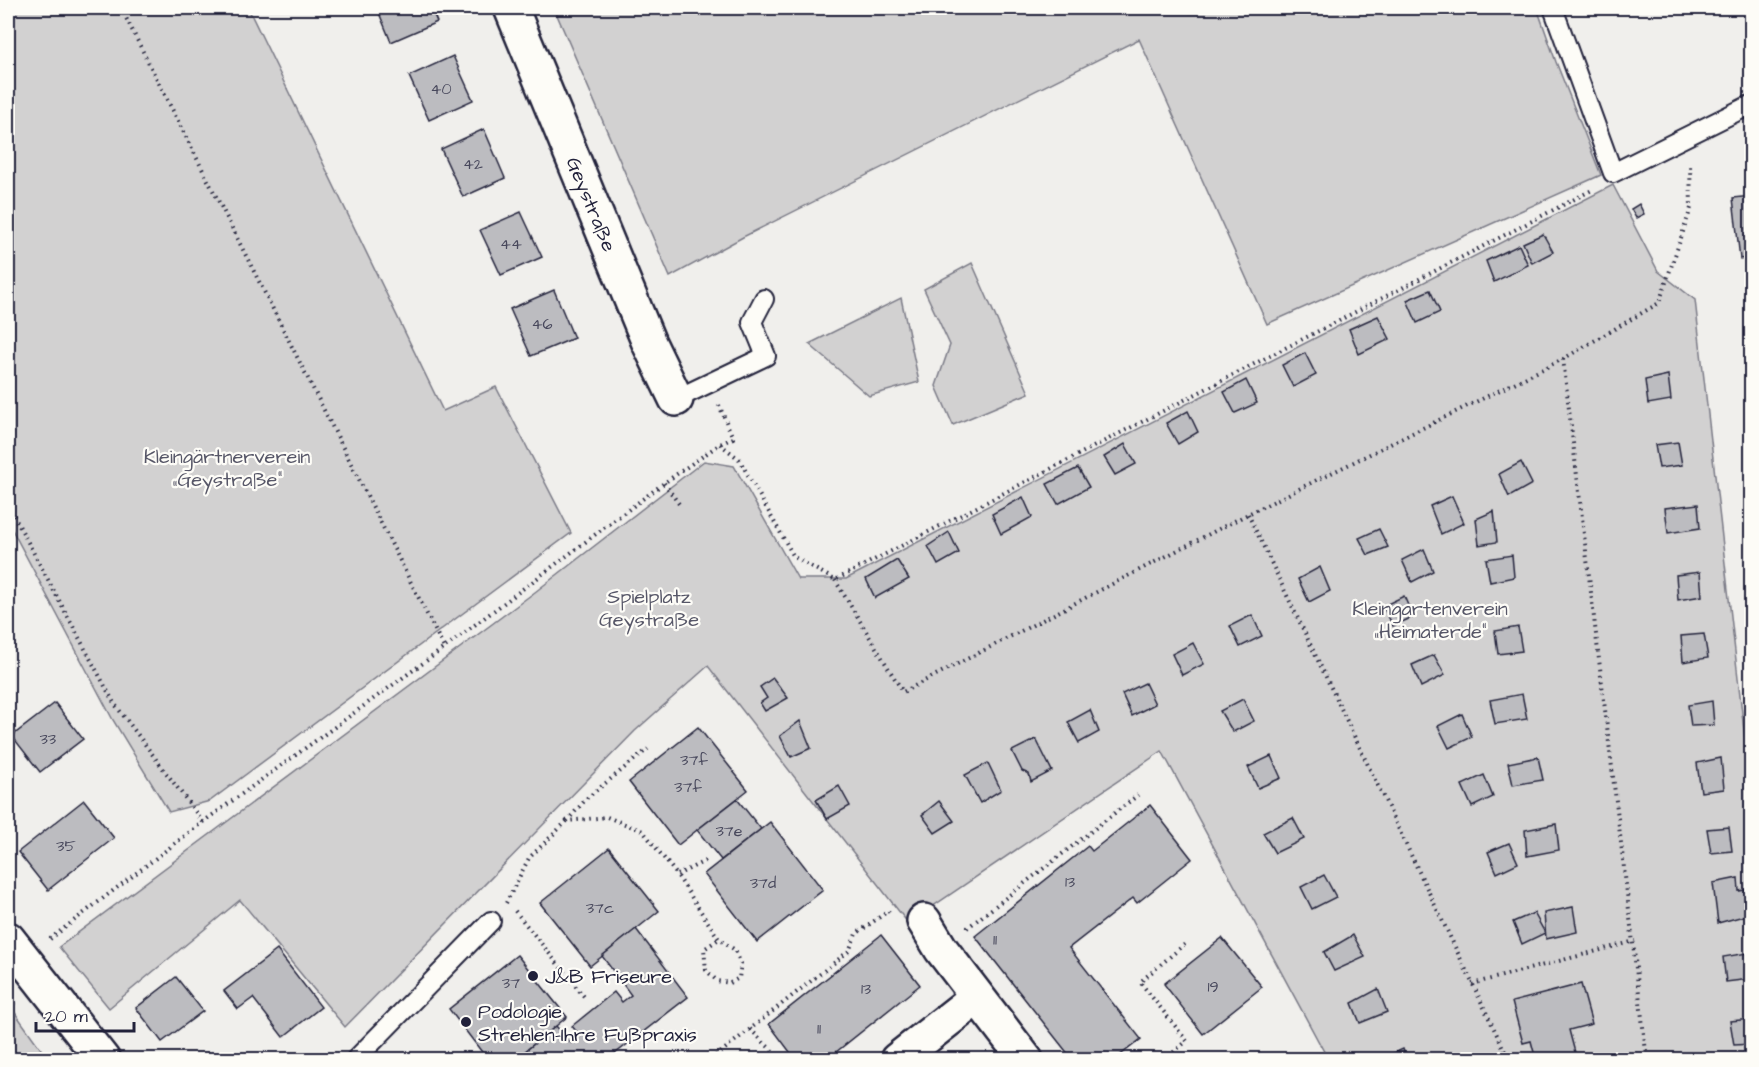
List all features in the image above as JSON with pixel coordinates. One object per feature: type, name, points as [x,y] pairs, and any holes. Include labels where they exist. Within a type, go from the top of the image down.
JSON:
[{"type":"street","name":"Geystraße","points":[[511,8],[649,343],[676,399]]},
{"type":"street","points":[[924,921],[941,949],[1026,1059]]},
{"type":"street","points":[[16,949],[103,1059]]},
{"type":"street","points":[[897,1059],[977,997]]},
{"type":"lane","points":[[1553,8],[1613,173],[1752,104]]},
{"type":"lane","points":[[676,399],[766,356],[752,322],[764,299]]},
{"type":"lane","points":[[355,1059],[490,921]]},
{"type":"path","points":[[121,8],[444,648]]},
{"type":"path","points":[[720,444],[739,459],[794,557],[835,580],[903,692],[1248,514],[1563,359],[1659,303],[1690,208],[1689,135]]},
{"type":"path","points":[[835,580],[1602,185],[1613,173]]},
{"type":"path","points":[[1563,359],[1635,941],[1647,1059]]},
{"type":"path","points":[[16,949],[203,822],[444,648],[664,483],[720,444],[733,438],[709,383]]},
{"type":"path","points":[[664,483],[679,504]]},
{"type":"path","points":[[8,505],[114,703],[203,822]]},
{"type":"path","points":[[1248,514],[1509,1059]]},
{"type":"path","points":[[490,921],[507,901],[529,858],[567,821],[586,798],[648,749]]},
{"type":"path","points":[[941,949],[1138,795]]},
{"type":"path","points":[[567,821],[607,817],[643,831],[677,875],[718,939],[735,950],[741,964],[739,978],[730,983],[717,981],[705,970],[704,949],[718,939]]},
{"type":"path","points":[[677,875],[707,860]]},
{"type":"path","points":[[507,901],[586,999]]},
{"type":"path","points":[[711,1059],[849,951],[856,934],[888,911],[907,932],[924,921]]},
{"type":"path","points":[[1473,984],[1635,941]]},
{"type":"path","points":[[1164,1059],[1186,1041],[1140,982],[1185,944]]},
{"type":"path","points":[[8,1034],[15,998]]},
{"type":"path","points":[[750,1029],[782,1059]]},
{"type":"green space","name":"Kleingärtnerverein „Geystraße“","points":[[8,8],[248,8],[443,411],[496,387],[571,533],[210,801],[169,812],[113,720],[8,522]]},
{"type":"green space","points":[[554,8],[1187,8],[1190,13],[1203,8],[1537,8],[1601,175],[1267,324],[1139,39],[743,237],[670,277]]},
{"type":"green space","name":"Kleingartenverein „Heimaterde“","points":[[1613,185],[1658,271],[1695,300],[1751,792],[1751,1059],[1328,1059],[1162,751],[908,923],[708,666],[635,731],[345,1027],[240,900],[109,1008],[59,947],[535,592],[704,461],[734,466],[798,579],[846,579]]},
{"type":"green space","points":[[972,263],[1029,393],[953,425],[936,386],[950,345],[924,289]]},
{"type":"green space","points":[[901,298],[919,382],[869,396],[809,344]]},
{"type":"green space","points":[[8,1003],[48,1059],[8,1059]]},
{"type":"building","points":[[377,8],[431,8],[437,22],[391,42]]},
{"type":"building","points":[[1683,8],[1722,8],[1684,13]]},
{"type":"building","points":[[453,56],[473,100],[429,120],[409,76]]},
{"type":"building","points":[[484,129],[505,178],[463,197],[441,149]]},
{"type":"building","points":[[1752,196],[1752,257],[1740,259],[1733,198]]},
{"type":"building","points":[[1639,204],[1644,214],[1636,218],[1631,209]]},
{"type":"building","points":[[521,212],[542,257],[501,275],[480,230]]},
{"type":"building","points":[[1543,234],[1553,252],[1532,263],[1523,243]]},
{"type":"building","points":[[1519,245],[1528,265],[1494,282],[1486,261]]},
{"type":"building","points":[[554,290],[574,338],[531,356],[510,309]]},
{"type":"building","points":[[1430,290],[1440,312],[1417,323],[1407,300]]},
{"type":"building","points":[[1378,316],[1390,339],[1359,354],[1349,329]]},
{"type":"building","points":[[1752,325],[1752,349],[1748,326]]},
{"type":"building","points":[[1305,353],[1316,375],[1293,387],[1282,365]]},
{"type":"building","points":[[1668,375],[1671,400],[1648,404],[1645,380]]},
{"type":"building","points":[[1246,380],[1257,403],[1235,413],[1224,392]]},
{"type":"building","points":[[1188,411],[1198,432],[1178,444],[1166,423]]},
{"type":"building","points":[[1678,442],[1682,465],[1659,468],[1655,445]]},
{"type":"building","points":[[1125,444],[1136,464],[1115,475],[1104,457]]},
{"type":"building","points":[[1521,462],[1532,484],[1509,497],[1499,474]]},
{"type":"building","points":[[1078,468],[1089,487],[1058,504],[1047,484]]},
{"type":"building","points":[[1452,496],[1464,523],[1441,534],[1430,506]]},
{"type":"building","points":[[1023,497],[1032,517],[1001,534],[992,514]]},
{"type":"building","points":[[1698,504],[1700,528],[1668,533],[1665,508]]},
{"type":"building","points":[[1494,511],[1497,542],[1479,545],[1476,519]]},
{"type":"building","points":[[1379,529],[1388,547],[1368,555],[1359,538]]},
{"type":"building","points":[[949,532],[959,553],[938,565],[928,546]]},
{"type":"building","points":[[1424,549],[1433,571],[1412,582],[1402,560]]},
{"type":"building","points":[[1512,555],[1514,577],[1490,582],[1486,559]]},
{"type":"building","points":[[897,560],[909,579],[875,598],[866,579]]},
{"type":"building","points":[[1320,567],[1330,591],[1309,602],[1298,579]]},
{"type":"building","points":[[1700,572],[1702,596],[1678,600],[1676,575]]},
{"type":"building","points":[[1404,596],[1413,617],[1393,626],[1383,606]]},
{"type":"building","points":[[1252,615],[1262,636],[1240,647],[1230,626]]},
{"type":"building","points":[[1518,627],[1522,651],[1498,654],[1495,631]]},
{"type":"building","points":[[1704,634],[1708,658],[1683,662],[1681,636]]},
{"type":"building","points":[[1193,643],[1204,664],[1182,675],[1172,654]]},
{"type":"building","points":[[1434,655],[1445,675],[1421,687],[1412,665]]},
{"type":"building","points":[[773,678],[788,698],[765,711],[760,703],[767,698],[760,687]]},
{"type":"building","points":[[1145,683],[1155,704],[1132,716],[1122,694]]},
{"type":"building","points":[[1522,694],[1527,719],[1495,724],[1490,700]]},
{"type":"building","points":[[1243,699],[1254,721],[1233,732],[1220,711]]},
{"type":"building","points":[[1712,701],[1714,725],[1691,726],[1688,705]]},
{"type":"building","points":[[55,703],[83,739],[40,772],[12,736]]},
{"type":"building","points":[[1090,710],[1099,732],[1079,743],[1068,722]]},
{"type":"building","points":[[1462,714],[1472,737],[1449,748],[1438,726]]},
{"type":"building","points":[[800,721],[811,748],[791,757],[780,736]]},
{"type":"building","points":[[698,727],[748,790],[678,845],[629,782]]},
{"type":"building","points":[[1036,739],[1052,771],[1031,782],[1029,774],[1022,771],[1012,751]]},
{"type":"building","points":[[1271,756],[1281,778],[1258,788],[1248,767]]},
{"type":"building","points":[[1538,757],[1543,780],[1513,785],[1508,763]]},
{"type":"building","points":[[1721,758],[1724,789],[1701,792],[1697,763]]},
{"type":"building","points":[[988,763],[1001,790],[980,803],[965,775]]},
{"type":"building","points":[[1484,775],[1493,797],[1472,807],[1462,785]]},
{"type":"building","points":[[839,786],[850,806],[827,819],[816,800]]},
{"type":"building","points":[[737,799],[761,829],[721,860],[697,830]]},
{"type":"building","points":[[84,800],[114,838],[48,890],[18,852]]},
{"type":"building","points":[[939,801],[954,821],[935,833],[922,815]]},
{"type":"building","points":[[1150,805],[1192,859],[1137,903],[1133,898],[1069,948],[1141,1039],[1114,1060],[1073,1060],[975,936],[1088,846],[1092,851]]},
{"type":"building","points":[[1293,818],[1304,839],[1275,853],[1263,833]]},
{"type":"building","points":[[770,822],[823,890],[757,942],[704,874]]},
{"type":"building","points":[[1556,824],[1559,850],[1527,856],[1525,830]]},
{"type":"building","points":[[1729,827],[1732,851],[1711,853],[1707,829]]},
{"type":"building","points":[[1509,843],[1518,863],[1497,873],[1488,852]]},
{"type":"building","points":[[609,848],[659,911],[590,966],[540,903]]},
{"type":"building","points":[[1324,875],[1336,897],[1312,909],[1301,887]]},
{"type":"building","points":[[1738,878],[1739,891],[1750,889],[1751,914],[1718,923],[1713,883]]},
{"type":"building","points":[[1573,907],[1577,932],[1546,939],[1544,913]]},
{"type":"building","points":[[1534,913],[1545,933],[1522,944],[1513,922]]},
{"type":"building","points":[[636,929],[688,997],[607,1060],[528,1060],[523,1053],[556,1026],[571,1043],[580,1036],[572,1026],[614,992],[622,1002],[631,995],[602,956]]},
{"type":"building","points":[[881,935],[920,985],[826,1060],[796,1060],[769,1024]]},
{"type":"building","points":[[1353,935],[1365,957],[1334,971],[1324,952]]},
{"type":"building","points":[[1222,938],[1262,987],[1203,1034],[1164,984]]},
{"type":"building","points":[[277,950],[321,1007],[283,1037],[253,998],[238,1009],[224,991]]},
{"type":"building","points":[[1747,953],[1750,979],[1726,982],[1723,957]]},
{"type":"building","points":[[517,955],[567,1017],[514,1060],[488,1060],[449,1009]]},
{"type":"building","points":[[176,977],[203,1011],[162,1042],[136,1008]]},
{"type":"building","points":[[1581,984],[1592,1024],[1569,1030],[1577,1060],[1536,1060],[1531,1041],[1523,1043],[1512,1002]]},
{"type":"building","points":[[1378,989],[1387,1012],[1360,1023],[1352,1003]]},
{"type":"building","points":[[1752,1019],[1752,1044],[1734,1045],[1730,1021]]},
{"type":"building","points":[[1403,1049],[1407,1060],[1381,1059]]},
{"type":"place","name":"J&B Friseure","points":[[533,976]]},
{"type":"place","name":"Podologie Strehlen-Ihre Fußpraxis","points":[[466,1022]]},
{"type":"park label","name":"Spielplatz Geystraße","points":[[649,608]]}]
